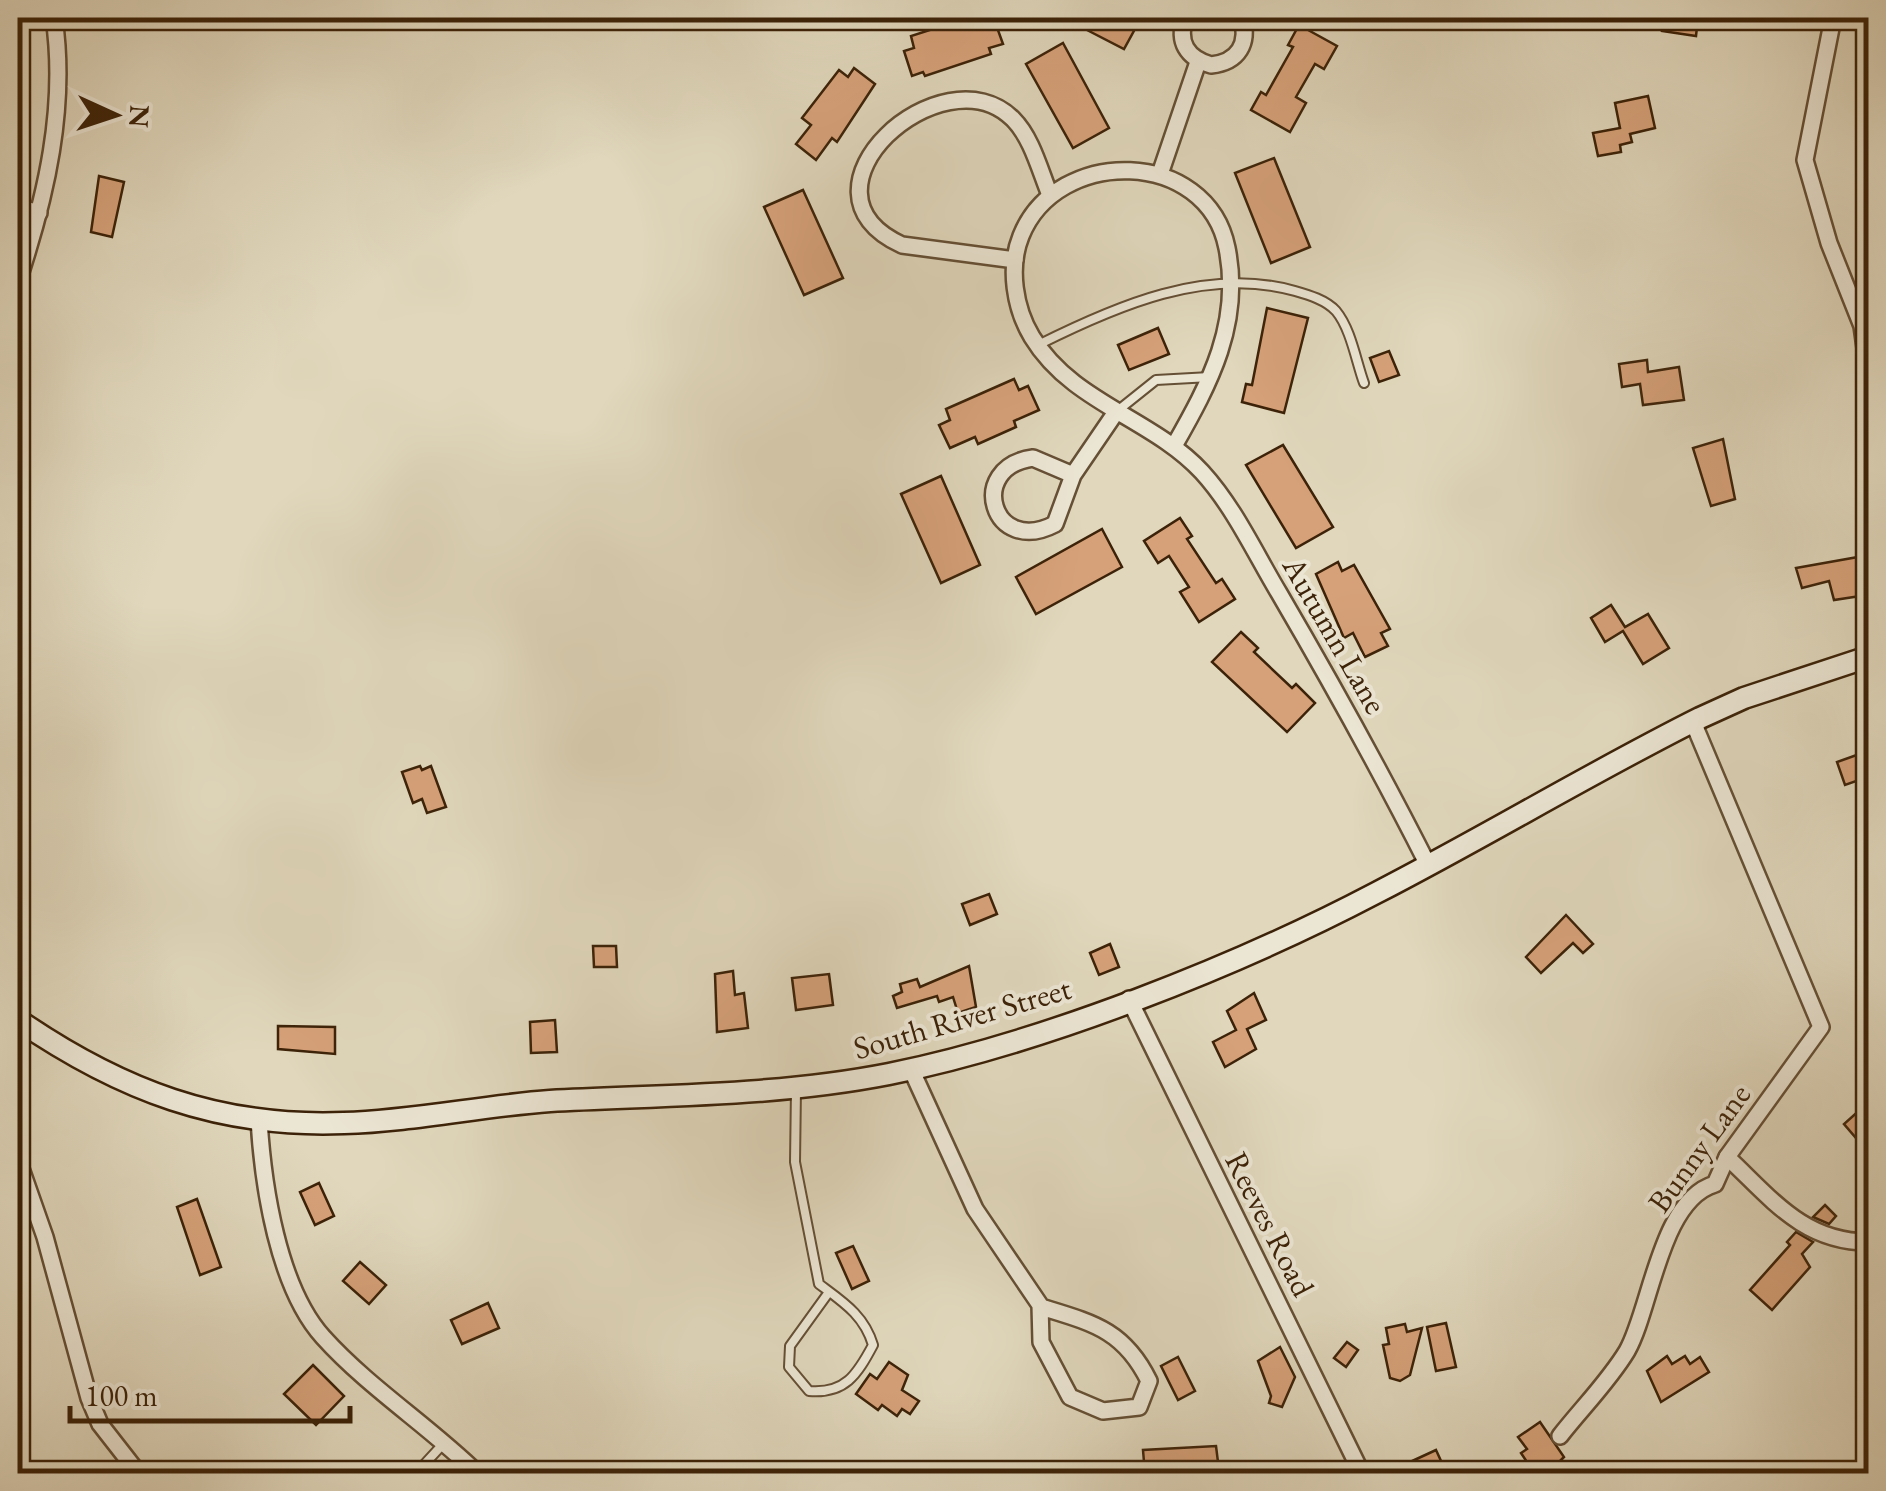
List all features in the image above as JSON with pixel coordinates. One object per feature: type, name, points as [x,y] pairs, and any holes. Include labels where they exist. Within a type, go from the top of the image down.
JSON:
[{"type":"street","points":[[18,282],[52,148],[58,64],[54,18]]},
{"type":"street","points":[[1185,18],[1181,38],[1198,62]]},
{"type":"street","points":[[1198,62],[1224,64],[1235,58],[1245,43],[1242,18]]},
{"type":"street","points":[[1833,18],[1805,160],[1829,243],[1862,326],[1868,369]]},
{"type":"street","points":[[1160,174],[1198,62]]},
{"type":"street","points":[[1015,260],[902,245],[887,238],[866,210],[860,189],[866,157],[892,127],[941,104],[987,104],[1002,110],[1023,132],[1050,195],[1102,173],[1160,174],[1180,181],[1210,205],[1227,248],[1230,283],[1226,337],[1212,377],[1174,446]]},
{"type":"street","name":"Autumn Lane","points":[[1050,195],[1028,220],[1015,260],[1016,296],[1038,345],[1063,375],[1174,446],[1216,488],[1367,746],[1428,865]]},
{"type":"street","points":[[18,207],[38,212]]},
{"type":"street","points":[[1073,475],[1033,458],[1005,467],[994,484],[993,502],[999,516],[1022,532],[1039,532],[1055,524],[1073,475],[1116,412]]},
{"type":"street","name":"South River Street","points":[[18,1020],[95,1070],[131,1086],[195,1108],[259,1120],[346,1124],[548,1102],[796,1088],[911,1069],[1129,999],[1325,918],[1693,722],[1744,698],[1868,657]]},
{"type":"street","name":"Bunny Lane","points":[[1560,1436],[1628,1349],[1658,1256],[1701,1188],[1714,1184],[1727,1157],[1821,1027],[1693,722]]},
{"type":"street","name":"Reeves Road","points":[[1129,999],[1362,1474]]},
{"type":"street","points":[[911,1069],[974,1209],[1041,1307],[1041,1342],[1070,1398],[1103,1411],[1139,1407],[1149,1381],[1134,1350],[1108,1332],[1041,1307]]},
{"type":"street","points":[[259,1120],[265,1178],[288,1276],[301,1306],[322,1336],[478,1474]]},
{"type":"street","points":[[1727,1157],[1799,1224],[1838,1242],[1868,1242]]},
{"type":"street","points":[[18,1160],[46,1238],[88,1398],[100,1424],[139,1474]]},
{"type":"lane","points":[[1038,345],[1171,291],[1230,283],[1288,289],[1327,304],[1343,323],[1364,383]]},
{"type":"lane","points":[[1116,412],[1156,380],[1212,377]]},
{"type":"lane","points":[[796,1088],[796,1162],[818,1284],[829,1292],[866,1324],[873,1345],[844,1387],[829,1393],[810,1392],[789,1367],[790,1346],[829,1292]]},
{"type":"lane","points":[[377,1474],[388,1468],[420,1471],[444,1443]]},
{"type":"building","points":[[967,18],[973,26],[994,19],[1003,44],[989,48],[991,54],[925,76],[923,72],[912,76],[904,51],[914,48],[911,36]]},
{"type":"building","points":[[1112,18],[1141,18],[1124,49],[1087,30],[1102,21],[1109,24]]},
{"type":"building","points":[[1664,18],[1698,18],[1696,36],[1662,31]]},
{"type":"building","points":[[1299,25],[1337,46],[1324,69],[1315,64],[1296,97],[1306,103],[1290,132],[1251,110],[1261,92],[1266,95],[1293,47],[1288,45]]},
{"type":"building","points":[[1063,43],[1109,128],[1073,148],[1026,64]]},
{"type":"building","points":[[854,68],[875,84],[837,142],[832,138],[816,160],[796,144],[811,125],[802,118],[839,70],[848,77]]},
{"type":"building","points":[[1648,96],[1655,128],[1630,134],[1632,142],[1620,145],[1621,152],[1598,156],[1593,133],[1620,128],[1615,103]]},
{"type":"building","points":[[1274,158],[1310,247],[1271,263],[1235,173]]},
{"type":"building","points":[[99,176],[124,182],[112,237],[91,232]]},
{"type":"building","points":[[803,190],[843,278],[804,295],[764,207]]},
{"type":"building","points":[[1267,308],[1308,318],[1284,413],[1242,402],[1246,384],[1252,385]]},
{"type":"building","points":[[1158,328],[1169,354],[1129,370],[1118,345]]},
{"type":"building","points":[[1389,351],[1399,375],[1379,382],[1370,358]]},
{"type":"building","points":[[1647,360],[1648,372],[1679,367],[1684,400],[1643,405],[1640,384],[1622,387],[1619,364]]},
{"type":"building","points":[[1014,379],[1019,390],[1028,386],[1039,410],[1014,421],[1016,427],[978,444],[975,437],[950,448],[939,425],[950,420],[946,409]]},
{"type":"building","points":[[1723,439],[1735,499],[1711,506],[1693,448]]},
{"type":"building","points":[[1283,445],[1333,527],[1296,548],[1246,465]]},
{"type":"building","points":[[941,476],[980,565],[941,583],[901,494]]},
{"type":"building","points":[[1180,518],[1192,536],[1187,539],[1216,583],[1222,579],[1235,599],[1199,622],[1180,592],[1189,587],[1169,556],[1158,563],[1144,541]]},
{"type":"building","points":[[1102,529],[1122,567],[1036,614],[1016,577]]},
{"type":"building","points":[[1858,557],[1867,595],[1834,600],[1829,581],[1802,588],[1796,568]]},
{"type":"building","points":[[1338,562],[1342,571],[1354,565],[1390,629],[1381,633],[1388,646],[1365,657],[1353,633],[1344,638],[1316,574]]},
{"type":"building","points":[[1611,605],[1625,627],[1648,614],[1669,648],[1643,664],[1623,631],[1605,642],[1591,618]]},
{"type":"building","points":[[1241,632],[1258,648],[1254,652],[1292,688],[1296,684],[1315,703],[1287,732],[1212,662]]},
{"type":"building","points":[[1865,752],[1868,777],[1845,785],[1837,762]]},
{"type":"building","points":[[420,766],[422,770],[431,766],[446,807],[427,813],[422,799],[413,803],[402,772]]},
{"type":"building","points":[[989,894],[997,914],[970,925],[962,904]]},
{"type":"building","points":[[1566,915],[1593,944],[1583,953],[1573,943],[1541,973],[1526,957]]},
{"type":"building","points":[[1110,944],[1119,967],[1099,975],[1090,953]]},
{"type":"building","points":[[593,946],[616,946],[617,967],[594,967]]},
{"type":"building","points":[[969,966],[976,1007],[958,1013],[953,997],[939,1002],[937,996],[897,1008],[893,996],[902,992],[900,984],[917,979],[920,987]]},
{"type":"building","points":[[733,971],[735,995],[744,993],[748,1028],[717,1032],[715,974]]},
{"type":"building","points":[[829,974],[833,1005],[796,1010],[792,978]]},
{"type":"building","points":[[1254,993],[1266,1020],[1247,1029],[1256,1049],[1225,1067],[1213,1042],[1236,1030],[1227,1011]]},
{"type":"building","points":[[555,1020],[557,1052],[531,1053],[530,1022]]},
{"type":"building","points":[[278,1026],[335,1027],[335,1054],[278,1049]]},
{"type":"building","points":[[1862,1108],[1868,1117],[1868,1152],[1844,1124]]},
{"type":"building","points":[[319,1183],[334,1216],[315,1225],[300,1192]]},
{"type":"building","points":[[197,1199],[221,1267],[200,1275],[177,1207]]},
{"type":"building","points":[[1825,1205],[1836,1216],[1829,1224],[1813,1217]]},
{"type":"building","points":[[1796,1232],[1813,1242],[1802,1254],[1810,1267],[1772,1310],[1750,1290],[1790,1245],[1787,1242]]},
{"type":"building","points":[[853,1246],[869,1281],[852,1289],[836,1253]]},
{"type":"building","points":[[360,1262],[386,1285],[369,1304],[343,1281]]},
{"type":"building","points":[[488,1303],[499,1328],[462,1344],[451,1320]]},
{"type":"building","points":[[1446,1323],[1456,1367],[1436,1371],[1427,1327]]},
{"type":"building","points":[[1405,1324],[1407,1332],[1422,1328],[1410,1375],[1400,1381],[1390,1378],[1383,1345],[1389,1344],[1386,1328]]},
{"type":"building","points":[[1347,1342],[1358,1350],[1346,1367],[1334,1358]]},
{"type":"building","points":[[1280,1347],[1295,1377],[1282,1407],[1269,1403],[1271,1396],[1258,1361]]},
{"type":"building","points":[[1667,1356],[1672,1364],[1685,1356],[1690,1364],[1700,1357],[1709,1372],[1661,1402],[1647,1371]]},
{"type":"building","points":[[1178,1357],[1195,1391],[1178,1400],[1161,1366]]},
{"type":"building","points":[[889,1362],[908,1375],[902,1390],[919,1401],[910,1414],[902,1409],[897,1416],[882,1405],[878,1410],[856,1394],[870,1374],[877,1379]]},
{"type":"building","points":[[313,1365],[344,1396],[316,1425],[284,1394]]},
{"type":"building","points":[[1540,1422],[1564,1457],[1560,1461],[1568,1474],[1535,1474],[1521,1453],[1527,1449],[1518,1437]]},
{"type":"building","points":[[1216,1446],[1219,1470],[1145,1474],[1143,1450]]},
{"type":"building","points":[[1436,1450],[1447,1474],[1415,1474],[1410,1462]]}]
